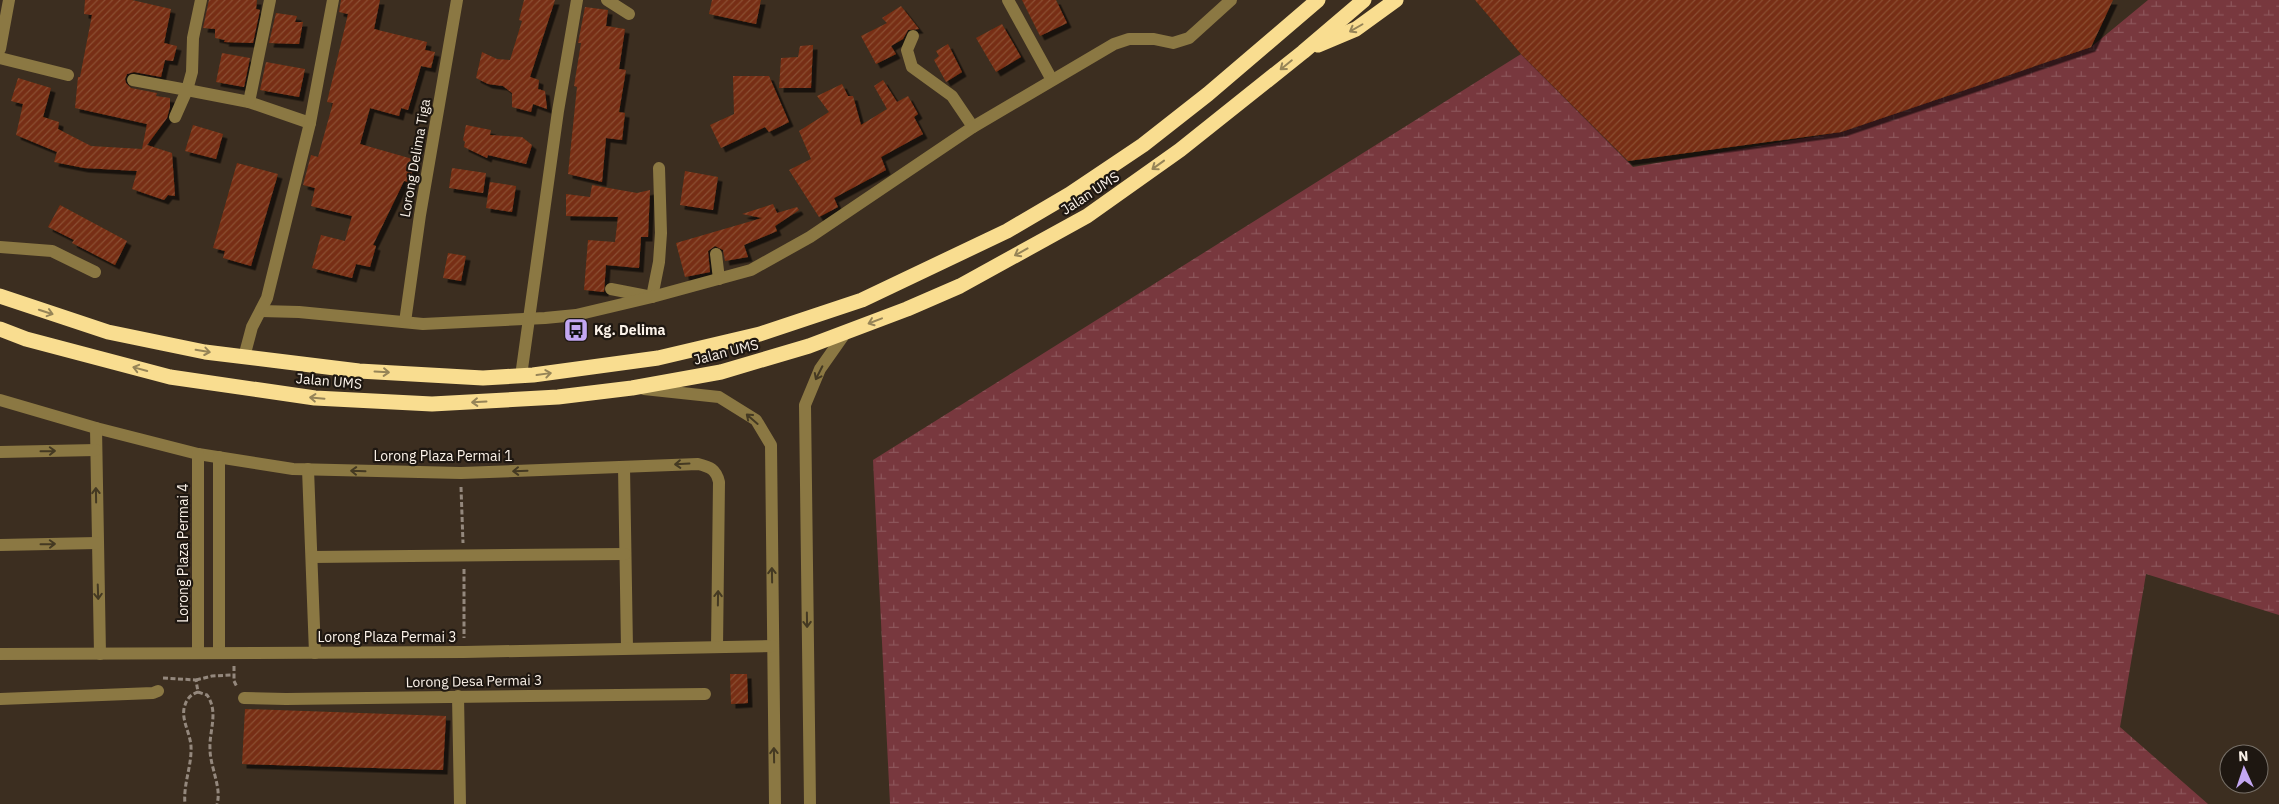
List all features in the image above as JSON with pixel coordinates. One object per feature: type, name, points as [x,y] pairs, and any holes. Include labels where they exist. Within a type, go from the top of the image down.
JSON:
[{"type":"highway","name":"Jalan UMS","points":[[4,296],[108,332],[205,352],[358,371],[483,378],[521,376],[658,358],[760,334],[862,300],[990,239],[1070,194],[1143,145],[1208,94],[1318,0]]},
{"type":"highway","name":"Jalan UMS","points":[[0,329],[26,339],[170,377],[315,398],[432,404],[558,397],[632,388],[720,372],[809,346],[907,309],[960,286],[1088,216],[1180,150],[1303,52],[1364,0]]},
{"type":"highway","points":[[1303,52],[1356,29],[1396,0]]},
{"type":"street","points":[[0,49],[3,11],[9,0]]},
{"type":"street","points":[[175,117],[187,90],[192,72],[193,38],[201,0]]},
{"type":"street","points":[[249,102],[270,0]]},
{"type":"street","points":[[244,356],[252,327],[267,298],[310,123],[333,0]]},
{"type":"street","name":"Lorong Delima Tiga","points":[[405,322],[420,215],[457,0]]},
{"type":"street","points":[[521,376],[558,111],[577,0]]},
{"type":"street","points":[[607,0],[629,14]]},
{"type":"street","points":[[1008,0],[1052,80]]},
{"type":"street","points":[[260,311],[299,312],[432,324],[576,314],[652,298],[751,270],[810,237],[974,127],[1114,44],[1129,39],[1154,39],[1173,43],[1189,38],[1231,0]]},
{"type":"street","points":[[913,36],[907,50],[912,67],[952,96],[974,127]]},
{"type":"street","points":[[0,58],[68,75]]},
{"type":"street","points":[[133,80],[249,102],[310,123]]},
{"type":"street","points":[[652,298],[659,262],[661,233],[659,168]]},
{"type":"street","points":[[0,247],[52,251],[95,272]]},
{"type":"street","points":[[716,254],[719,279]]},
{"type":"street","points":[[611,289],[652,298]]},
{"type":"street","points":[[810,804],[804,405],[820,369],[846,332]]},
{"type":"street","points":[[632,388],[719,397],[756,420],[771,445],[775,804]]},
{"type":"street","name":"Lorong Plaza Permai 1","points":[[0,400],[96,428],[198,454],[294,469],[461,474],[698,464],[710,467],[717,475],[719,482],[718,647]]},
{"type":"street","points":[[96,428],[100,654]]},
{"type":"street","points":[[0,452],[96,450]]},
{"type":"street","name":"Lorong Plaza Permai 4","points":[[198,454],[198,653]]},
{"type":"street","points":[[219,457],[219,653]]},
{"type":"street","points":[[624,467],[626,648]]},
{"type":"street","points":[[308,470],[315,653]]},
{"type":"street","points":[[0,545],[97,543]]},
{"type":"street","points":[[312,558],[464,558],[625,554]]},
{"type":"street","name":"Lorong Plaza Permai 3","points":[[0,654],[464,652],[773,646]]},
{"type":"street","points":[[0,699],[154,693],[159,685]]},
{"type":"street","name":"Lorong Desa Permai 3","points":[[244,698],[705,694]]},
{"type":"street","points":[[458,696],[460,804]]},
{"type":"path","points":[[461,474],[464,558],[464,652]]},
{"type":"path","points":[[234,653],[234,682],[244,698]]},
{"type":"path","points":[[156,654],[159,685],[186,678],[196,680],[212,676],[234,676]]},
{"type":"path","points":[[196,680],[198,692]]},
{"type":"path","points":[[186,804],[184,792],[191,764],[191,746],[188,726],[184,719],[184,706],[192,694],[198,692],[207,695],[213,708],[210,750],[217,789],[217,804]]},
{"type":"green space","points":[[2148,0],[2279,0],[2279,615],[2146,574],[2120,727],[2208,804],[890,804],[873,460],[1521,54],[1633,167],[1841,132],[2091,47]]},
{"type":"building","points":[[85,0],[132,0],[171,9],[164,43],[177,46],[173,61],[165,60],[161,77],[134,72],[127,74],[125,79],[131,88],[157,93],[156,96],[170,98],[167,118],[147,145],[172,153],[175,196],[168,195],[164,200],[132,189],[137,171],[84,168],[54,162],[57,152],[16,135],[23,104],[11,101],[18,78],[51,88],[43,117],[59,122],[58,129],[91,146],[142,149],[147,124],[75,108],[78,77],[80,77],[92,15],[84,14]]},
{"type":"building","points":[[209,0],[257,0],[256,9],[260,10],[253,43],[224,42],[225,40],[215,38],[215,29],[203,28]]},
{"type":"building","points":[[341,0],[380,0],[374,29],[427,42],[425,50],[435,52],[431,68],[421,66],[408,110],[401,108],[399,116],[370,108],[360,144],[416,160],[409,182],[404,181],[373,245],[376,246],[370,267],[356,264],[352,278],[312,268],[321,235],[345,241],[352,216],[311,206],[315,188],[303,185],[311,155],[318,157],[333,103],[327,102],[348,14],[339,12]]},
{"type":"building","points":[[524,0],[555,0],[530,77],[539,80],[538,89],[545,91],[547,109],[533,104],[531,112],[512,107],[512,93],[503,86],[488,84],[476,78],[482,52],[497,59],[510,60],[522,21],[519,20]]},
{"type":"building","points":[[712,0],[761,0],[756,24],[709,14]]},
{"type":"building","points":[[1022,0],[1056,0],[1067,23],[1040,36]]},
{"type":"building","points":[[1475,0],[2113,0],[2091,47],[1841,132],[1628,161],[1521,54]]},
{"type":"building","points":[[901,6],[919,29],[908,30],[903,39],[891,46],[896,54],[876,64],[861,36],[887,23],[882,18]]},
{"type":"building","points":[[585,7],[608,10],[606,26],[625,29],[619,69],[626,70],[619,112],[625,113],[622,140],[606,138],[602,182],[568,174],[577,87],[574,86],[581,43],[578,43]]},
{"type":"building","points":[[276,13],[297,16],[295,22],[303,22],[299,44],[269,43]]},
{"type":"building","points":[[1002,24],[1021,57],[996,72],[976,38]]},
{"type":"building","points":[[948,44],[962,72],[946,82],[934,60],[939,56],[936,51]]},
{"type":"building","points":[[813,45],[811,88],[779,88],[781,58],[798,57],[800,46]]},
{"type":"building","points":[[222,53],[250,58],[244,87],[216,82]]},
{"type":"building","points":[[266,62],[305,69],[299,97],[260,90]]},
{"type":"building","points":[[733,76],[769,76],[789,122],[769,132],[765,127],[721,148],[710,125],[734,114]]},
{"type":"building","points":[[883,80],[897,102],[908,96],[918,114],[914,117],[923,134],[881,157],[886,170],[834,198],[838,207],[819,217],[789,170],[811,159],[799,131],[829,112],[817,96],[842,84],[848,96],[853,96],[861,125],[887,109],[874,86]]},
{"type":"building","points":[[193,125],[223,134],[216,159],[185,151]]},
{"type":"building","points":[[466,125],[491,130],[490,135],[522,137],[532,145],[526,164],[488,155],[487,158],[464,147],[465,142],[463,140]]},
{"type":"building","points":[[237,163],[278,174],[251,266],[223,258],[225,251],[213,248]]},
{"type":"building","points":[[452,168],[486,173],[483,193],[449,188]]},
{"type":"building","points":[[685,171],[718,177],[713,210],[680,205]]},
{"type":"building","points":[[490,182],[516,186],[512,212],[486,208]]},
{"type":"building","points":[[592,185],[637,193],[650,190],[648,237],[641,237],[639,268],[606,265],[604,292],[584,290],[588,240],[615,242],[618,217],[566,216],[566,194],[590,197]]},
{"type":"building","points":[[773,204],[777,213],[797,207],[799,210],[775,226],[777,231],[744,245],[748,257],[725,261],[723,250],[715,246],[708,251],[710,272],[685,277],[676,243],[762,218],[742,214]]},
{"type":"building","points":[[60,205],[127,241],[115,265],[72,243],[74,240],[48,227]]},
{"type":"building","points":[[448,253],[466,256],[461,281],[443,278]]},
{"type":"building","points":[[730,674],[747,674],[748,703],[731,704]]},
{"type":"building","points":[[245,709],[446,716],[443,770],[242,764]]},
{"type":"place","name":"Kg. Delima","points":[[576,330]]}]
